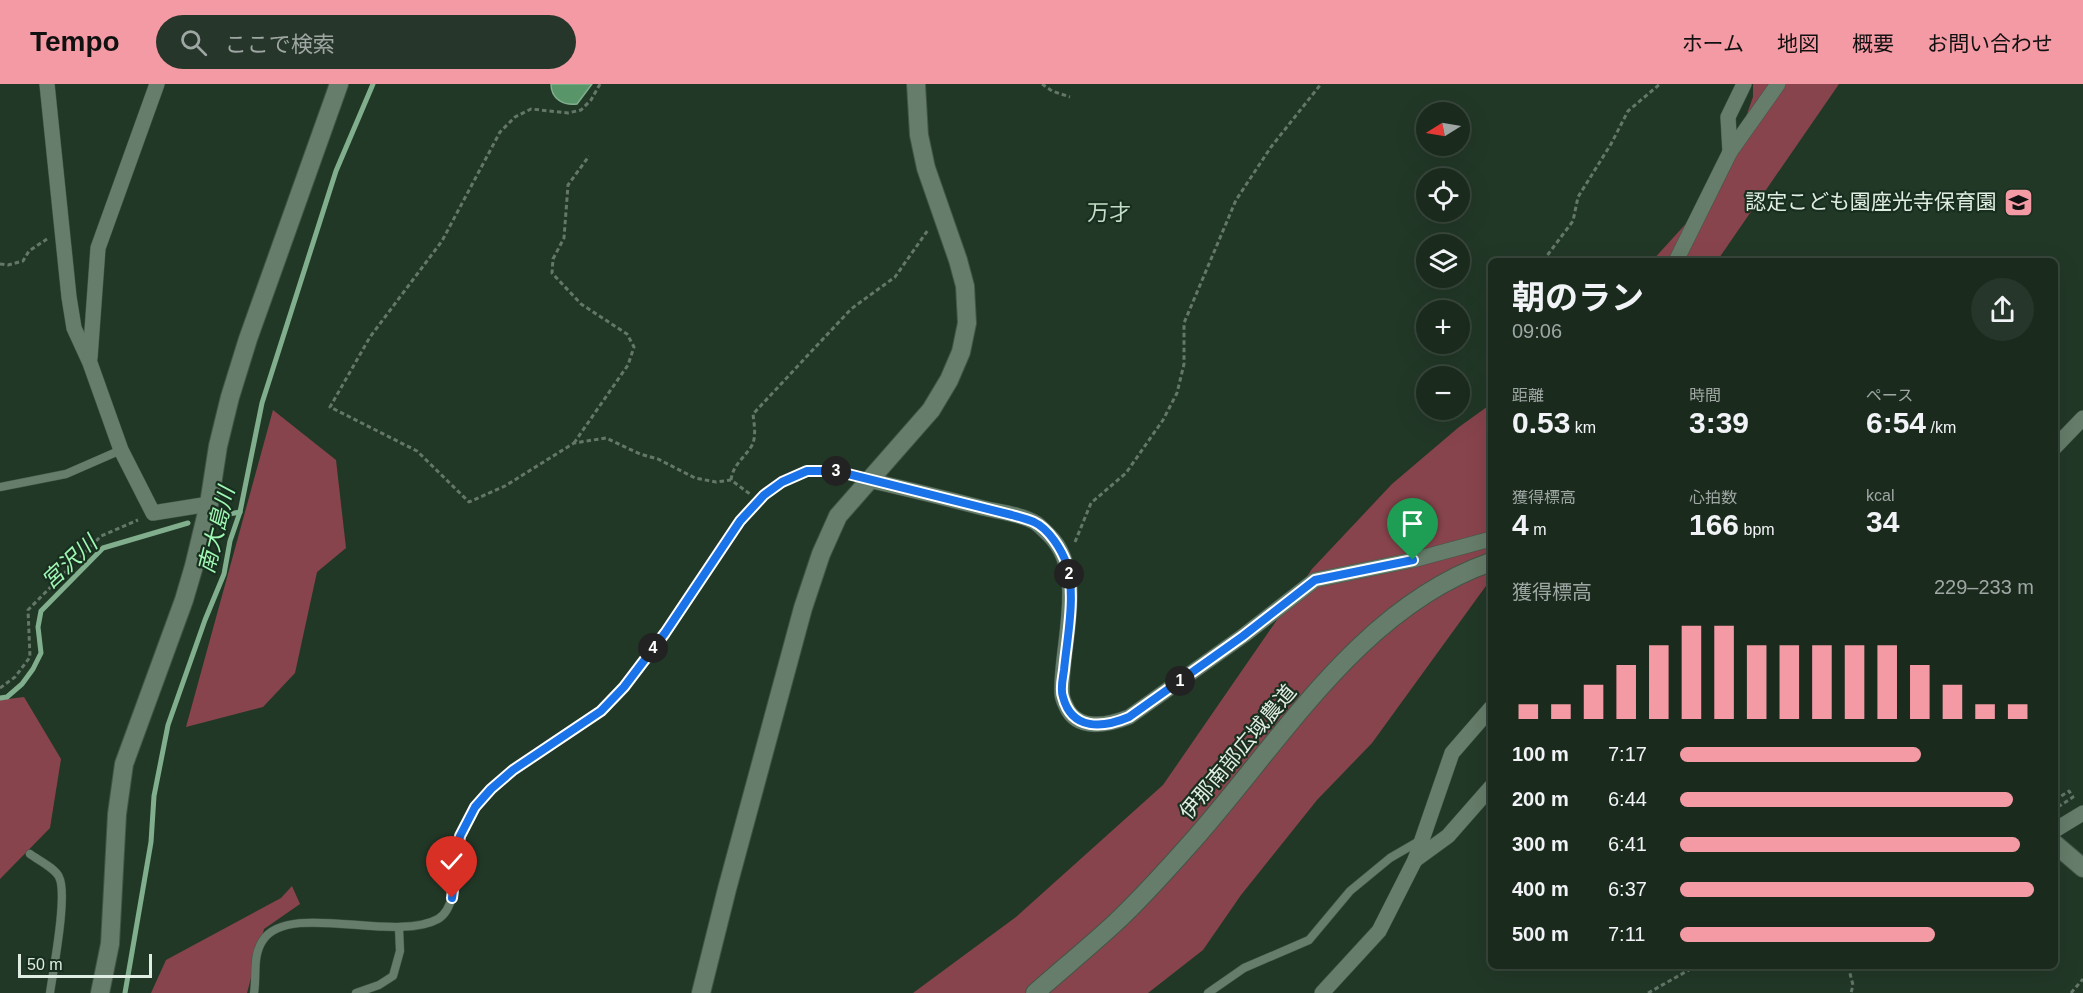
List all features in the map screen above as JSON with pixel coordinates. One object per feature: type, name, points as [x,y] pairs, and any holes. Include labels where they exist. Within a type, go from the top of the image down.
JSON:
[{"type":"street","points":[[47,84],[74,328],[90,363],[121,450],[153,513],[208,504]]},
{"type":"street","points":[[90,363],[98,248],[157,84]]},
{"type":"street","points":[[100,993],[110,944],[117,814],[124,764],[184,600],[194,566],[218,446],[248,339],[339,84]]},
{"type":"street","points":[[701,993],[802,608],[821,554],[838,516],[931,410],[949,380],[961,351],[967,323],[965,286],[926,168],[919,135],[916,84]]},
{"type":"street","points":[[1730,152],[1728,117],[1744,84]]},
{"type":"street","points":[[1677,258],[1730,152],[1778,84]]},
{"type":"street","points":[[2058,444],[2083,418]]},
{"type":"street","points":[[868,480],[1012,515],[1036,523],[1052,537],[1066,563],[1069,575],[1070,598],[1062,695],[1069,713],[1079,721],[1098,726],[1129,717],[1243,636],[1315,580],[1413,560],[1488,540]]},
{"type":"street","name":"伊那南部広域農道","points":[[1035,993],[1116,922],[1190,844],[1287,727],[1360,645],[1401,610],[1440,584],[1488,563]]},
{"type":"street","points":[[1322,993],[1379,931],[1415,860],[1452,753],[1488,711]]},
{"type":"street","points":[[1415,860],[1448,836],[1488,790]]},
{"type":"street","points":[[2058,828],[2083,813]]},
{"type":"street","points":[[2058,847],[2083,868]]},
{"type":"lane","points":[[0,487],[66,474],[121,450]]},
{"type":"lane","points":[[254,993],[257,953],[264,939],[276,929],[290,924],[315,923],[399,928],[422,925],[446,913],[452,898],[460,836],[475,807],[513,770],[601,711],[624,687],[665,633],[740,521],[764,495],[782,482],[807,471],[836,471],[868,480]]},
{"type":"lane","points":[[1208,993],[1244,968],[1309,940],[1350,891],[1390,858],[1422,839]]},
{"type":"lane","points":[[30,854],[59,874],[62,884],[58,943],[50,993]]},
{"type":"lane","points":[[356,993],[379,985],[393,976],[400,951],[399,928]]},
{"type":"path","points":[[600,84],[591,100],[581,110],[568,113],[531,109],[515,117],[500,132],[442,241],[370,337],[330,407],[417,451],[469,502],[505,486],[574,443],[606,438],[640,454],[658,459],[695,478],[716,482],[731,480],[759,501]]},
{"type":"path","points":[[1042,84],[1052,91],[1070,97]]},
{"type":"path","points":[[1066,563],[1091,502],[1131,467],[1163,420],[1177,393],[1184,364],[1184,323],[1236,200],[1271,147],[1321,84]]},
{"type":"path","points":[[1545,258],[1573,221],[1578,197],[1611,144],[1628,111],[1660,84]]},
{"type":"path","points":[[574,443],[628,365],[634,347],[627,334],[581,304],[552,273],[553,259],[564,238],[568,185],[589,156]]},
{"type":"path","points":[[731,480],[732,471],[752,446],[755,430],[753,414],[851,309],[895,277],[915,251],[940,210]]},
{"type":"path","points":[[0,264],[8,265],[22,261],[29,251],[63,227]]},
{"type":"path","points":[[0,688],[15,677],[30,657],[28,610],[101,536],[153,513]]},
{"type":"path","points":[[2058,798],[2069,791],[2073,797],[2058,807]]},
{"type":"path","points":[[1648,993],[1691,969]]},
{"type":"path","points":[[1849,969],[1853,985],[1851,993]]},
{"type":"path","points":[[2071,993],[2083,979]]},
{"type":"shaded area","points":[[551,84],[592,84],[577,104],[572,104],[559,100],[553,94]]},
{"type":"shaded area","points":[[1753,84],[1839,84],[1719,258],[1655,258],[1722,184],[1753,97]]},
{"type":"shaded area","points":[[1488,406],[1488,583],[1372,743],[1317,800],[1241,895],[1203,950],[1148,993],[913,993],[1016,917],[1163,785],[1312,569],[1392,484],[1459,427]]},
{"type":"shaded area","points":[[273,410],[336,460],[346,548],[317,572],[295,673],[263,707],[186,727]]},
{"type":"shaded area","points":[[24,697],[61,759],[50,828],[0,879],[0,700]]},
{"type":"shaded area","points":[[292,886],[300,904],[264,929],[247,993],[151,993],[166,960],[281,898]]},
{"type":"waterway","name":"南大島川","points":[[125,993],[151,842],[154,796],[168,725],[205,620],[224,574],[230,541],[240,512],[262,403],[336,171],[373,84]]},
{"type":"waterway","name":"宮沢川","points":[[224,515],[240,512]]},
{"type":"waterway","name":"宮沢川","points":[[0,698],[7,697],[22,684],[41,653],[38,627],[41,611],[103,548],[188,523]]},
{"type":"place","name":"認定こども園座光寺保育園","points":[[2018,202]]},
{"type":"district","name":"万才","points":[[1109,212]]},
{"type":"route","points":[[452,898],[460,836],[475,807],[513,770],[601,711],[624,687],[665,633],[740,521],[764,495],[782,482],[807,471],[836,471],[1012,515],[1036,523],[1052,537],[1066,563],[1069,575],[1070,598],[1062,695],[1069,713],[1079,721],[1098,726],[1129,717],[1243,636],[1315,580],[1413,560]]}]
